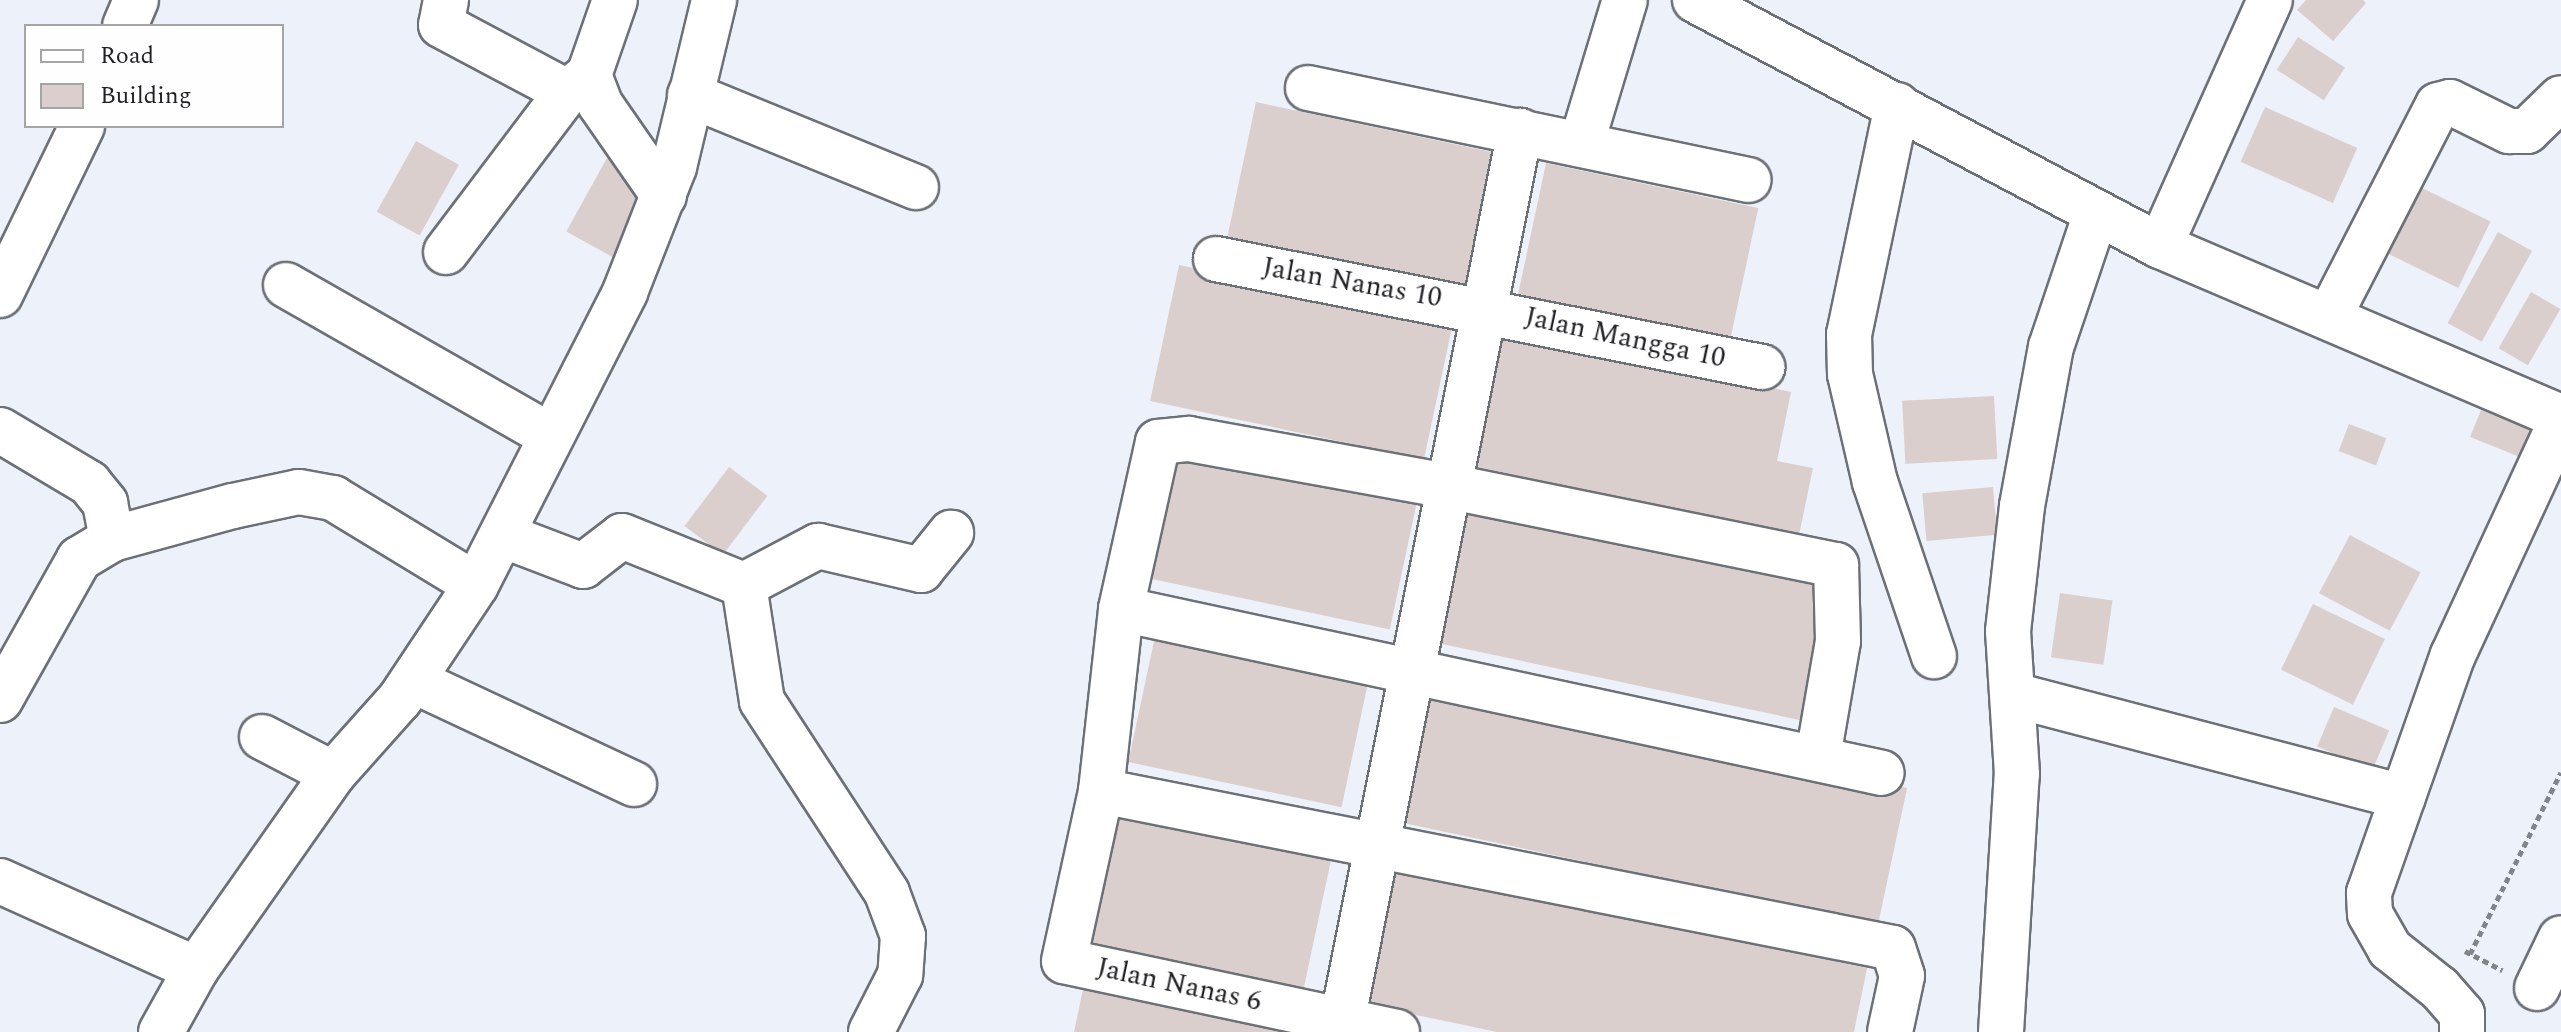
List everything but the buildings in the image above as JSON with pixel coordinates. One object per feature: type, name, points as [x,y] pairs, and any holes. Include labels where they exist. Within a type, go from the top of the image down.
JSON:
[{"type":"street","points":[[126,24],[136,0]]},
{"type":"street","points":[[446,0],[441,25],[578,83],[600,104],[664,196]]},
{"type":"street","points":[[446,252],[578,83],[615,0]]},
{"type":"street","points":[[161,1032],[196,969],[333,774],[414,681],[476,585],[625,292],[664,196],[714,0]]},
{"type":"street","points":[[1582,142],[1625,0]]},
{"type":"street","points":[[1695,0],[2160,246],[2561,419],[2453,655],[2369,893],[2370,914],[2390,949],[2462,1014],[2462,1032]]},
{"type":"street","points":[[2160,246],[2270,0]]},
{"type":"street","points":[[1308,88],[1582,142],[1749,180]]},
{"type":"street","points":[[690,95],[916,187]]},
{"type":"street","points":[[2329,317],[2438,105],[2450,102],[2509,131],[2527,131],[2561,98]]},
{"type":"street","points":[[1897,105],[1854,304],[1850,374],[1875,482],[1934,656]]},
{"type":"street","points":[[0,295],[81,128]]},
{"type":"street","points":[[1341,1026],[1408,669],[1488,308],[1520,131]]},
{"type":"street","points":[[2001,1032],[2017,774],[2008,631],[2022,506],[2051,347],[2096,213]]},
{"type":"street","name":"Jalan Nanas 10","points":[[1216,259],[1488,308]]},
{"type":"street","points":[[286,285],[551,436]]},
{"type":"street","name":"Jalan Mangga 10","points":[[1488,308],[1762,367]]},
{"type":"street","points":[[0,430],[89,483],[105,503],[112,539]]},
{"type":"street","points":[[1818,757],[1838,641],[1836,565],[1447,486],[1189,439],[1158,442],[1121,609],[1101,791],[1893,948],[1902,976],[1890,1032]]},
{"type":"street","points":[[0,700],[64,577],[112,539],[299,492],[333,498],[476,585]]},
{"type":"street","points":[[502,535],[583,566],[622,536],[744,585],[818,546],[921,570],[951,533]]},
{"type":"street","points":[[744,585],[762,701],[887,893],[903,936],[900,975],[871,1032]]},
{"type":"street","points":[[1121,609],[1882,773]]},
{"type":"street","points":[[414,681],[634,784]]},
{"type":"street","points":[[2014,695],[2403,797]]},
{"type":"street","points":[[262,737],[333,774]]},
{"type":"street","name":"Jalan Nanas 6","points":[[1101,791],[1064,961],[1341,1026],[1397,1032]]},
{"type":"street","points":[[0,881],[196,969]]},
{"type":"street","points":[[2537,988],[2561,938]]},
{"type":"path","points":[[2470,954],[2561,772]]},
{"type":"path","points":[[2456,946],[2537,988]]}]
